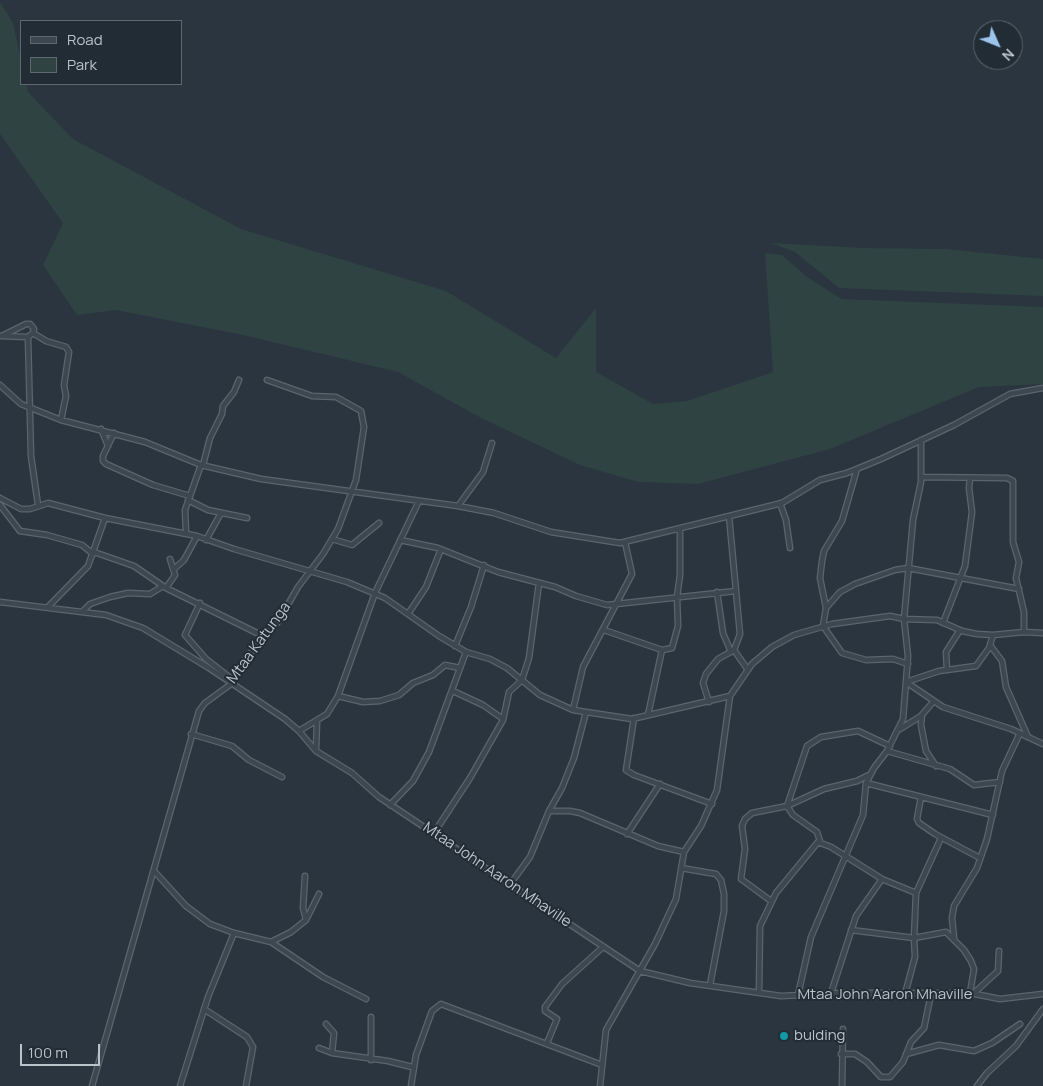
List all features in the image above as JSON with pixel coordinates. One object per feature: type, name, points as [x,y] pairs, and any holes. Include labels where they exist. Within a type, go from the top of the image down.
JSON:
[{"type":"street","points":[[1,336],[26,324],[32,325],[33,333]]},
{"type":"street","points":[[1,336],[28,337],[33,333]]},
{"type":"street","points":[[33,333],[46,341],[66,348],[69,352],[64,385],[66,396],[61,420]]},
{"type":"street","points":[[28,337],[31,456],[38,505]]},
{"type":"street","points":[[186,533],[185,510],[189,498],[210,438],[222,414],[223,406],[234,392],[239,380]]},
{"type":"street","name":"Mtaa Katunga","points":[[92,1086],[199,711],[232,682],[246,658],[278,622],[309,570],[332,539],[351,493],[362,446],[364,426],[361,411],[336,397],[312,396],[267,380]]},
{"type":"street","points":[[0,384],[21,404],[61,420],[114,432],[146,442],[202,465],[261,479],[351,493],[458,506],[494,513],[552,532],[607,543],[625,542],[780,503],[809,485],[881,459],[988,408],[1010,394],[1043,388]]},
{"type":"street","points":[[101,429],[108,446]]},
{"type":"street","points":[[114,432],[102,459],[106,464],[221,513],[247,518]]},
{"type":"street","points":[[798,995],[811,937],[863,815],[866,783],[869,775],[887,751],[900,729],[903,719],[908,664],[904,619],[912,520],[922,477],[920,440]]},
{"type":"street","points":[[458,506],[483,472],[492,443]]},
{"type":"street","points":[[857,468],[851,495],[842,521],[824,551],[820,578],[826,608],[823,626],[842,654],[866,660],[893,659],[908,664]]},
{"type":"street","points":[[922,477],[1007,478],[1013,481],[1013,542],[1018,562],[1016,578],[1024,612],[1024,632]]},
{"type":"street","points":[[944,623],[965,566],[972,512],[969,488],[970,478]]},
{"type":"street","points":[[0,498],[22,509],[30,509],[48,503],[62,505],[105,518],[186,533],[309,570],[375,593],[455,646],[466,652],[490,658],[540,695],[573,710],[626,719],[730,696]]},
{"type":"street","points":[[299,731],[327,714],[338,696],[375,593],[419,500]]},
{"type":"street","points":[[780,503],[786,520],[790,548]]},
{"type":"street","points":[[0,505],[20,531],[47,535],[82,545],[93,553],[134,566],[164,587],[265,637]]},
{"type":"street","points":[[206,540],[221,513]]},
{"type":"street","points":[[709,702],[704,684],[706,674],[718,658],[732,651],[740,634],[729,516]]},
{"type":"street","points":[[48,607],[88,566],[105,518]]},
{"type":"street","points":[[332,539],[352,545],[379,523]]},
{"type":"street","points":[[604,630],[662,650],[672,648],[677,636],[680,528]]},
{"type":"street","points":[[174,569],[184,560],[197,536]]},
{"type":"street","points":[[400,540],[441,549],[517,578],[539,583],[594,602],[617,605],[736,591]]},
{"type":"street","points":[[573,710],[583,667],[632,574],[625,542]]},
{"type":"street","points":[[408,614],[426,587],[441,549]]},
{"type":"street","points":[[82,612],[90,604],[110,597],[128,593],[150,594],[164,587],[176,575],[170,559]]},
{"type":"street","points":[[455,646],[471,608],[484,565]]},
{"type":"street","points":[[826,608],[840,592],[855,584],[882,574],[908,568],[1019,589]]},
{"type":"street","points":[[434,833],[470,778],[503,719],[507,696],[522,680],[529,658],[539,583]]},
{"type":"street","points":[[717,592],[723,633],[732,651],[748,670]]},
{"type":"street","name":"Mtaa John Aaron Mhaville","points":[[0,602],[106,615],[143,628],[232,682],[299,731],[316,751],[352,774],[390,804],[511,883],[640,971],[664,978],[780,996],[972,993],[1000,999],[1043,994]]},
{"type":"street","points":[[200,604],[185,635],[206,659],[232,682]]},
{"type":"street","points":[[600,1086],[606,1030],[656,944],[676,899],[684,852],[712,804],[720,778],[723,738],[730,696],[748,670],[772,647],[794,635],[823,626],[890,616],[904,619],[929,619],[960,630],[993,635],[1013,635],[1024,632],[1043,633]]},
{"type":"street","points":[[950,627],[954,639]]},
{"type":"street","points":[[947,670],[946,652],[960,630]]},
{"type":"street","points":[[906,682],[947,670],[976,666],[990,646],[993,635]]},
{"type":"street","points":[[990,646],[1002,661],[1006,687],[1028,737]]},
{"type":"street","points":[[648,715],[662,650]]},
{"type":"street","points":[[390,804],[413,781],[425,759],[453,691],[466,652]]},
{"type":"street","points":[[338,696],[363,702],[380,702],[399,695],[413,683],[432,675],[445,666],[460,668]]},
{"type":"street","points":[[906,682],[933,702],[961,714],[1020,733],[1043,744]]},
{"type":"street","points":[[453,691],[483,705],[503,719]]},
{"type":"street","points":[[900,729],[922,715],[933,702]]},
{"type":"street","points":[[511,883],[536,846],[548,811],[570,769],[586,712]]},
{"type":"street","points":[[922,715],[921,725],[926,751],[936,766]]},
{"type":"street","points":[[634,718],[626,770],[712,804]]},
{"type":"street","points":[[316,751],[317,721]]},
{"type":"street","points":[[787,806],[803,753],[814,740],[858,731],[890,746]]},
{"type":"street","points":[[954,938],[954,906],[973,875],[980,858],[993,815],[1004,764],[1020,733]]},
{"type":"street","points":[[191,734],[232,746],[249,760],[282,777]]},
{"type":"street","points":[[887,751],[950,769],[974,784],[1000,782]]},
{"type":"street","points":[[771,901],[741,878],[745,849],[742,826],[744,819],[752,813],[787,806],[824,789],[857,781],[869,775]]},
{"type":"street","points":[[866,783],[993,815]]},
{"type":"street","points":[[627,834],[660,784]]},
{"type":"street","points":[[921,797],[918,821],[941,838],[980,858]]},
{"type":"street","points":[[787,806],[793,815],[817,832],[820,841],[882,879],[916,893]]},
{"type":"street","points":[[548,811],[570,810],[580,813],[658,846],[684,852]]},
{"type":"street","points":[[905,994],[915,957],[916,893],[941,838]]},
{"type":"street","points":[[759,992],[758,933],[771,901],[820,841]]},
{"type":"street","points":[[682,868],[716,874],[721,880],[724,894],[724,911],[710,985]]},
{"type":"street","points":[[154,871],[193,913],[210,924],[234,933],[271,942],[323,977],[366,999]]},
{"type":"street","points":[[305,876],[303,908],[306,920]]},
{"type":"street","points":[[831,994],[858,912],[882,879]]},
{"type":"street","points":[[271,942],[291,932],[306,920],[319,894]]},
{"type":"street","points":[[851,930],[914,938],[941,931],[946,932],[954,938],[968,956],[974,969],[972,993]]},
{"type":"street","points":[[180,1086],[181,1076],[204,1009],[234,933]]},
{"type":"street","points":[[547,1043],[557,1019],[545,1011],[545,1007],[562,984],[603,947]]},
{"type":"street","points":[[972,993],[998,972],[999,951]]},
{"type":"street","points":[[841,1054],[855,1054],[867,1062],[881,1077],[888,1078],[900,1066],[911,1042],[926,1024],[932,994]]},
{"type":"street","points":[[411,1086],[412,1067],[432,1011],[438,1004],[602,1065]]},
{"type":"street","points":[[204,1009],[247,1037],[250,1042],[253,1049],[246,1086]]},
{"type":"street","points":[[977,1086],[987,1073],[1016,1046],[1043,1009]]},
{"type":"street","points":[[371,1017],[371,1060]]},
{"type":"street","points":[[326,1024],[334,1033],[332,1053]]},
{"type":"street","points":[[906,1054],[939,1045],[974,1051],[992,1043],[1020,1024]]},
{"type":"street","points":[[842,1086],[841,1054],[843,1029]]},
{"type":"street","points":[[319,1048],[332,1053],[412,1067]]},
{"type":"green space","points":[[0,2],[13,23],[20,55],[20,85],[26,85],[28,92],[73,139],[241,229],[446,291],[556,358],[596,308],[596,372],[653,404],[687,401],[773,372],[765,253],[782,255],[807,277],[842,299],[1043,307],[1043,384],[979,387],[830,449],[698,484],[638,482],[580,465],[481,418],[398,372],[243,335],[116,310],[77,315],[43,265],[63,223],[0,134]]},
{"type":"green space","points":[[771,243],[864,248],[947,249],[1043,259],[1043,296],[839,288],[795,252]]},
{"type":"place","name":"bulding","points":[[784,1036]]}]
